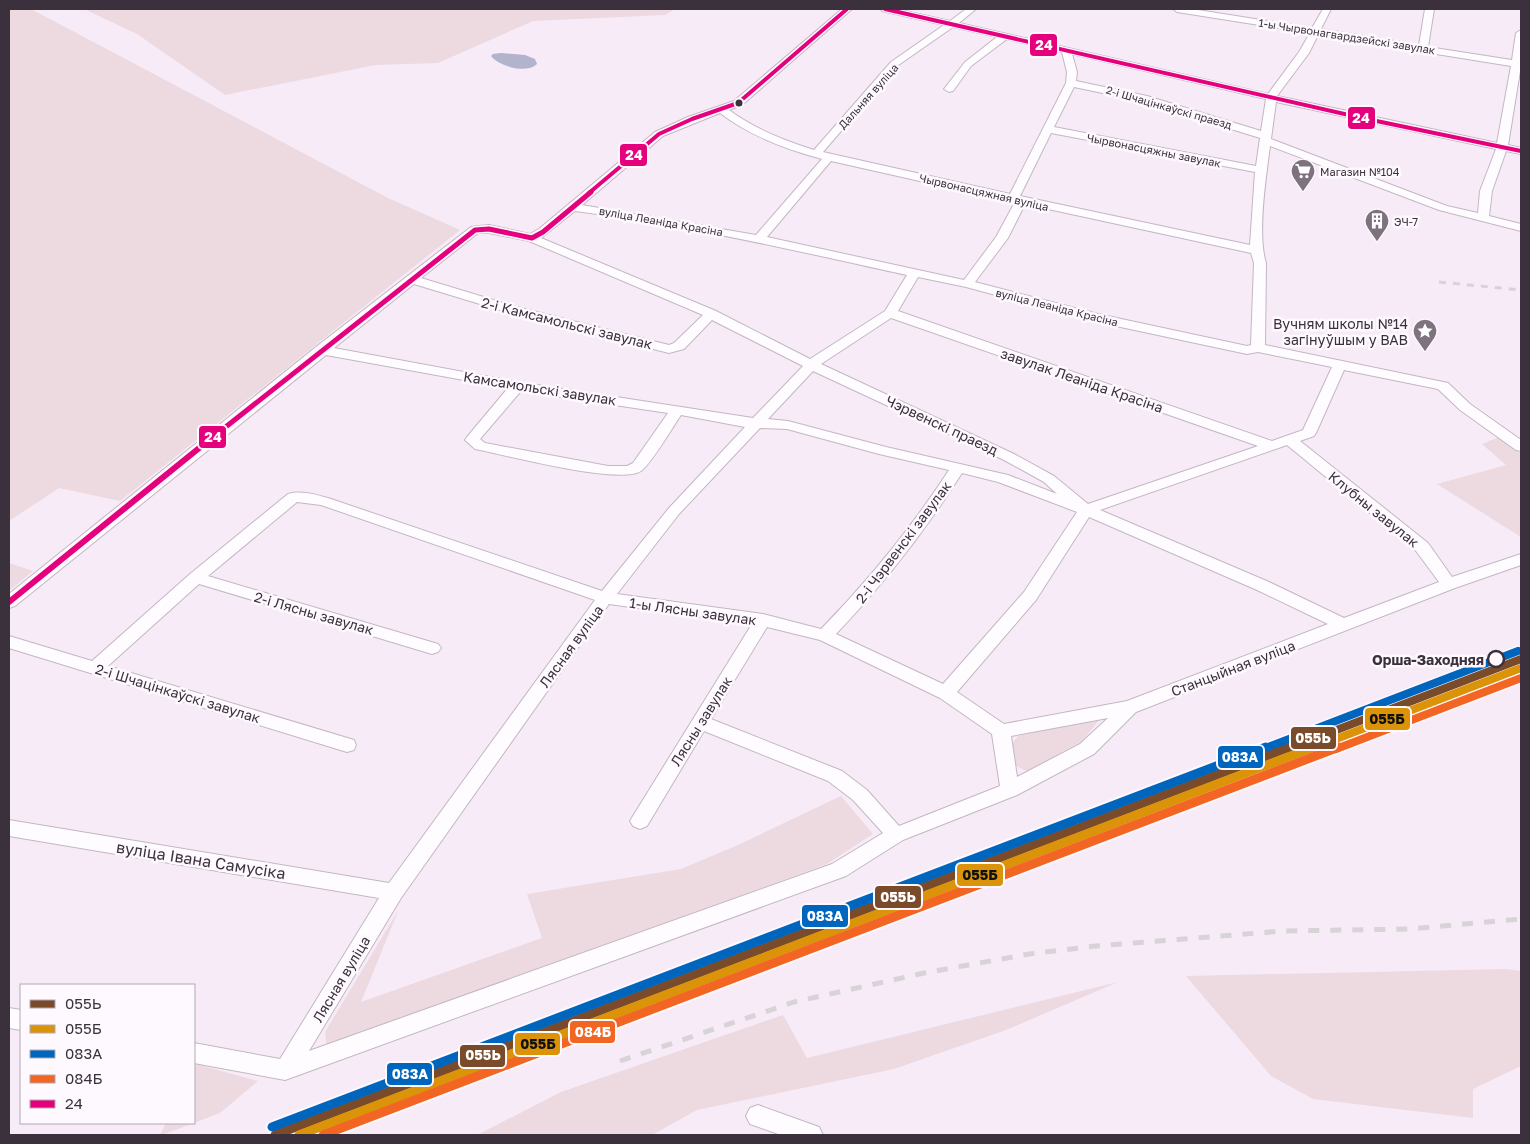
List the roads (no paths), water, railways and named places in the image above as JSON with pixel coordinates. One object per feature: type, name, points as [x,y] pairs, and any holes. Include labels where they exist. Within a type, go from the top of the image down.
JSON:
[{"type":"street","points":[[532,238],[543,232],[659,134],[692,119],[738,103],[847,9]]},
{"type":"street","points":[[885,9],[1006,34],[1271,97],[1521,151]]},
{"type":"street","name":"Дальняя вуліца","points":[[817,154],[894,64],[972,9]]},
{"type":"street","name":"1-ы Чырвонагвардзейскі завулак","points":[[1177,9],[1316,30],[1516,64]]},
{"type":"street","points":[[1258,348],[1260,263],[1256,250],[1261,170],[1271,97],[1304,52],[1327,9]]},
{"type":"street","points":[[1424,48],[1430,9]]},
{"type":"street","points":[[1521,33],[1502,148],[1486,190],[1483,218],[1521,228]]},
{"type":"street","points":[[949,89],[968,64],[1006,34]]},
{"type":"street","points":[[967,284],[1002,238],[1047,129],[1071,83],[1072,72],[1066,49]]},
{"type":"street","name":"2-і Шчацінкаўскі праезд","points":[[1071,83],[1144,98],[1265,139],[1443,208],[1483,218]]},
{"type":"street","name":"Чырвонасцяжная вуліца","points":[[721,109],[733,120],[754,132],[817,154],[1017,200],[1256,250]]},
{"type":"street","name":"Чырвонасцяжны завулак","points":[[1047,129],[1261,170]]},
{"type":"street","points":[[759,239],[829,157]]},
{"type":"street","name":"вуліца Леаніда Красіна","points":[[573,206],[759,239],[967,284],[1096,318],[1247,350],[1258,348],[1443,386],[1465,407],[1521,447]]},
{"type":"street","name":"Чэрвенскі праезд","points":[[9,602],[321,350],[475,230],[489,229],[532,238],[711,314],[811,365],[1009,456],[1049,479],[1086,510],[1263,586],[1344,625]]},
{"type":"street","name":"Лясная вуліца","points":[[285,1070],[394,892],[605,598],[674,511],[760,422],[811,365],[890,313],[914,273]]},
{"type":"street","name":"2-і Камсамольскі завулак","points":[[412,279],[464,297],[567,325],[669,349],[679,346],[711,314]]},
{"type":"street","name":"завулак Леаніда Красіна","points":[[890,313],[1273,446]]},
{"type":"street","name":"Камсамольскі завулак","points":[[321,350],[518,386],[677,410],[741,422],[788,425],[884,451],[1002,478],[1086,510]]},
{"type":"street","points":[[1010,790],[1001,731],[946,693],[1030,596],[1086,510],[1310,433],[1340,364]]},
{"type":"street","points":[[518,386],[472,440],[480,446],[608,471],[630,471],[645,459],[677,410]]},
{"type":"street","name":"Клубны завулак","points":[[1290,441],[1422,548],[1449,584]]},
{"type":"street","name":"2-і Чэрвенскі завулак","points":[[825,636],[866,593],[936,502],[958,468]]},
{"type":"street","name":"1-ы Лясны завулак","points":[[196,578],[293,497],[310,498],[605,598],[763,620],[825,636],[946,693]]},
{"type":"street","name":"Станцыйная вуліца","points":[[1001,731],[1130,707],[1449,584],[1521,559]]},
{"type":"street","points":[[95,668],[196,578]]},
{"type":"street","name":"2-і Лясны завулак","points":[[196,578],[432,648]]},
{"type":"street","name":"Лясны завулак","points":[[640,821],[763,620]]},
{"type":"street","name":"2-і Шчацінкаўскі завулак","points":[[9,642],[347,745]]},
{"type":"street","points":[[195,1053],[285,1070],[554,975],[839,870],[896,835],[1010,790],[1087,749],[1130,707]]},
{"type":"street","points":[[700,722],[835,776],[860,795],[896,835]]},
{"type":"street","name":"вуліца Івана Самусіка","points":[[9,828],[394,892]]},
{"type":"street","points":[[758,1116],[811,1135]]},
{"type":"water","points":[[501,53],[525,55],[535,59],[537,64],[527,69],[507,66],[491,56]]},
{"type":"railway","points":[[1439,282],[1521,290]]},
{"type":"railway","points":[[1318,749],[1521,670]]},
{"type":"railway","points":[[320,1135],[1321,747]]},
{"type":"railway","points":[[620,1061],[794,1002],[924,973],[1029,954],[1096,946],[1283,931],[1409,929],[1521,919]]},
{"type":"place","name":"Магазин №104","points":[[1303,192]]},
{"type":"place","name":"ЭЧ-7","points":[[1377,242]]},
{"type":"place","name":"Вучням школы №14 загінуўшым у ВАВ","points":[[1425,352]]},
{"type":"place","name":"Орша-Заходняя","points":[[1496,659]]}]
